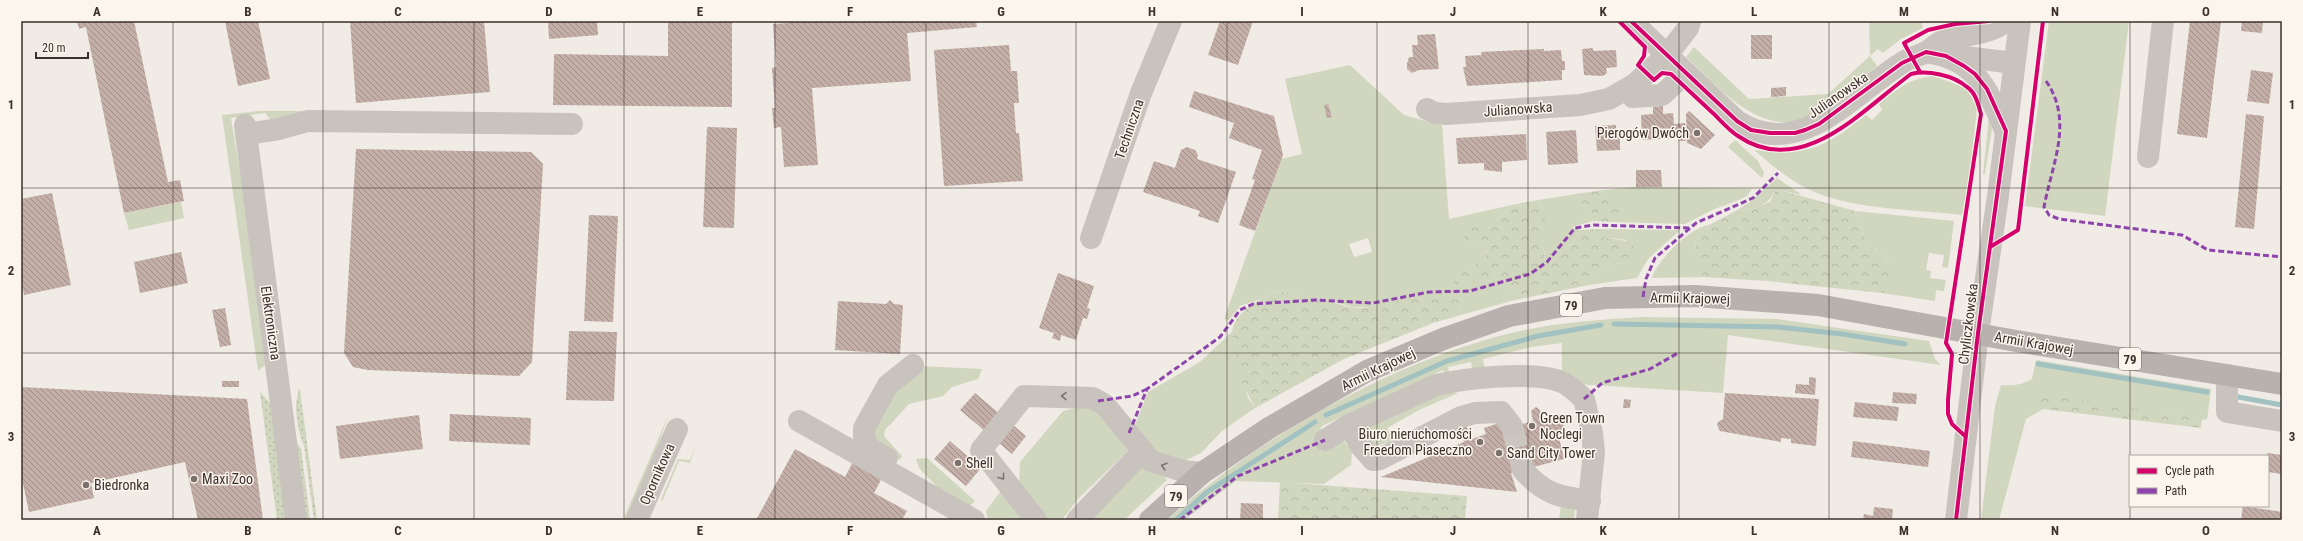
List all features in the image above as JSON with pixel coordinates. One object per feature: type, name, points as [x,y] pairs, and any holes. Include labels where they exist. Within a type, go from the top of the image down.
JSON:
[{"type":"main road","name":"Armii Krajowej","points":[[1150,520],[1202,473],[1269,428],[1367,371],[1443,339],[1509,316],[1605,298],[1695,296],[1818,305],[2282,384]]},
{"type":"street","name":"Techniczna","points":[[1092,238],[1141,93],[1171,21]]},
{"type":"street","name":"Julianowska","points":[[1630,21],[1737,121],[1751,130],[1770,133],[1795,133],[1819,124],[1902,63],[1926,52],[1942,41],[1985,31],[2006,21]]},
{"type":"street","points":[[1666,55],[1688,28],[1690,21]]},
{"type":"street","name":"Chyliczkowska","points":[[1956,520],[1978,333],[2020,21]]},
{"type":"street","points":[[2148,157],[2164,21]]},
{"type":"street","name":"Julianowska","points":[[1965,36],[1996,40],[2015,57]]},
{"type":"street","points":[[1926,52],[1949,58],[1974,74],[1988,89],[2006,131]]},
{"type":"street","name":"Julianowska","points":[[1427,109],[1435,113],[1446,114],[1580,105],[1609,99],[1629,88],[1666,55]]},
{"type":"street","points":[[1949,58],[2015,57]]},
{"type":"street","points":[[1629,88],[1633,97],[1662,95],[1686,73]]},
{"type":"street","name":"Elektroniczna","points":[[296,520],[245,130],[280,129],[308,120],[572,124]]},
{"type":"street","points":[[913,365],[888,385],[864,428],[864,438],[869,448],[904,467],[914,475],[924,492]]},
{"type":"street","points":[[2227,375],[2227,412],[2282,421]]},
{"type":"street","points":[[1325,440],[1349,425],[1436,385],[1450,382],[1504,377],[1535,377],[1560,381],[1584,399],[1592,433],[1594,452],[1589,510],[1548,493],[1534,483],[1523,470]]},
{"type":"street","points":[[1036,520],[981,450],[1024,396],[1092,398],[1105,405],[1121,422],[1150,461],[1160,465],[1202,473]]},
{"type":"street","points":[[1349,425],[1360,445],[1372,460],[1380,459],[1461,417],[1476,413],[1501,412],[1512,426]]},
{"type":"street","points":[[800,421],[974,520]]},
{"type":"street","name":"Opornikowa","points":[[637,520],[677,429]]},
{"type":"street","points":[[1077,520],[1142,452]]},
{"type":"green space","points":[[1869,21],[1921,21],[1923,28],[1901,39],[1883,53],[1878,49],[1870,56]]},
{"type":"green space","points":[[2049,21],[2129,21],[2105,216],[2025,206]]},
{"type":"green space","points":[[1694,47],[1749,99],[1828,94],[1870,56],[1877,66],[1829,105],[1802,120],[1783,122],[1765,118],[1747,110],[1715,85],[1686,57]]},
{"type":"green space","points":[[1350,65],[1404,115],[1442,125],[1449,219],[1512,205],[1504,215],[1491,221],[1470,243],[1487,248],[1486,258],[1480,263],[1469,267],[1458,285],[1499,279],[1509,285],[1515,300],[1461,315],[1461,309],[1353,307],[1318,298],[1277,291],[1261,299],[1240,306],[1229,320],[1224,319],[1281,159],[1302,154],[1285,79]],"holes":[[[1368,238],[1372,252],[1354,257],[1349,244]]]},
{"type":"green space","points":[[1933,76],[1964,87],[1969,92],[1977,108],[1970,172],[1962,215],[1868,206],[1832,198],[1800,185],[1754,150],[1789,152],[1815,147],[1839,135],[1866,115],[1872,120],[1882,110],[1879,104],[1891,94],[1910,82]]},
{"type":"green space","points":[[258,111],[332,111],[271,120],[265,113],[231,118],[242,183],[265,365],[258,371],[222,115]]},
{"type":"green space","points":[[1989,116],[1992,129],[1985,174],[1983,174]]},
{"type":"green space","points":[[1735,140],[1758,161],[1764,173],[1762,178],[1728,147]]},
{"type":"green space","points":[[1777,178],[1802,195],[1776,189],[1768,201],[1759,207],[1734,212],[1750,202]]},
{"type":"green space","points":[[1636,187],[1752,189],[1747,196],[1712,210],[1685,224],[1612,222],[1617,218],[1614,204],[1607,201],[1603,190]]},
{"type":"green space","points":[[1776,189],[1855,211],[1866,241],[1890,264],[1895,273],[1891,287],[1882,293],[1767,281],[1703,277],[1694,257],[1697,236],[1709,225],[1734,212],[1754,209],[1770,202]]},
{"type":"green space","points":[[1603,190],[1607,201],[1619,204],[1622,208],[1621,214],[1612,222],[1593,221],[1589,208],[1581,204],[1576,194]]},
{"type":"green space","points":[[1576,194],[1581,204],[1589,208],[1593,221],[1571,227],[1580,230],[1572,243],[1552,261],[1545,259],[1542,230],[1545,214],[1542,205],[1538,200]]},
{"type":"green space","points":[[1538,200],[1546,213],[1542,237],[1545,259],[1552,261],[1572,243],[1580,230],[1597,229],[1603,237],[1632,242],[1635,258],[1632,262],[1601,268],[1589,285],[1515,300],[1509,285],[1499,279],[1458,285],[1452,281],[1455,276],[1463,270],[1486,258],[1487,248],[1470,243],[1464,239],[1470,228],[1504,215],[1512,205]]},
{"type":"green space","points":[[181,202],[184,218],[129,230],[124,213]]},
{"type":"green space","points":[[1855,211],[1954,221],[1948,268],[1942,267],[1944,255],[1929,253],[1926,270],[1931,271],[1930,278],[1946,280],[1944,291],[1936,290],[1935,301],[1882,293],[1891,287],[1890,264],[1866,241]]},
{"type":"green space","points":[[1709,225],[1698,238],[1695,250],[1697,262],[1703,277],[1652,278],[1660,263],[1675,246],[1701,227]]},
{"type":"green space","points":[[1597,229],[1680,230],[1648,259],[1637,278],[1589,285],[1601,268],[1632,262],[1626,240],[1603,237]]},
{"type":"green space","points":[[1277,291],[1314,297],[1356,308],[1373,307],[1412,298],[1438,295],[1449,297],[1460,302],[1461,315],[1433,323],[1344,359],[1255,408],[1241,380],[1232,332],[1234,325],[1243,312],[1256,302]]},
{"type":"green space","points":[[1642,317],[1777,319],[1929,341],[1935,359],[1941,365],[1728,335],[1723,393],[1576,384],[1562,372],[1562,343],[1531,347],[1483,359],[1485,373],[1473,374],[1471,362],[1448,367],[1450,376],[1446,376],[1443,370],[1322,426],[1315,439],[1321,451],[1344,441],[1352,452],[1351,465],[1324,484],[1236,481],[1184,520],[1167,520],[1202,490],[1241,461],[1283,433],[1371,384],[1417,364],[1462,347],[1524,330],[1574,322]]},
{"type":"green space","points":[[1232,332],[1248,398],[1255,408],[1222,431],[1201,453],[1180,463],[1159,459],[1133,430],[1148,392],[1200,362]]},
{"type":"green space","points":[[2036,360],[2211,389],[2207,420],[2034,394],[2043,402],[2043,409],[2026,419],[1999,520],[1981,520],[1995,406],[2001,385],[2017,385],[2032,379]]},
{"type":"green space","points":[[919,366],[982,369],[978,379],[952,387],[943,396],[909,404],[885,430],[884,436],[902,456],[900,460],[874,446],[870,436],[880,408]]},
{"type":"green space","points":[[298,389],[300,389],[317,520],[314,520],[304,446],[297,420],[296,404]]},
{"type":"green space","points":[[1444,391],[1458,393],[1419,410],[1387,428],[1393,440],[1375,447],[1364,436],[1365,431],[1370,426]]},
{"type":"green space","points":[[260,392],[271,404],[288,520],[277,520]]},
{"type":"green space","points":[[2034,393],[2202,419],[2201,428],[2043,409],[2043,402],[2033,400]]},
{"type":"green space","points":[[1085,406],[1100,410],[1128,451],[1079,498],[1062,520],[1045,520],[1019,487],[1020,462],[1063,411]]},
{"type":"green space","points":[[669,414],[650,467],[626,520],[623,520]]},
{"type":"green space","points":[[296,443],[301,448],[310,520],[306,520]]},
{"type":"green space","points":[[696,444],[690,463],[679,461],[662,502],[661,499],[678,459],[690,460]]},
{"type":"green space","points":[[927,458],[975,501],[969,507],[946,496],[919,468],[916,459]]},
{"type":"green space","points":[[1138,463],[1161,473],[1167,480],[1124,520],[1081,520]]},
{"type":"green space","points":[[1280,482],[1467,496],[1465,520],[1278,520]]},
{"type":"green space","points":[[1000,492],[1004,492],[1027,520],[988,520],[986,511]]},
{"type":"green space","points":[[1561,505],[1575,506],[1574,520],[1559,520]]},
{"type":"building","points":[[77,21],[134,21],[168,182],[180,180],[184,201],[124,213],[86,27],[79,29]]},
{"type":"building","points":[[225,21],[258,21],[270,79],[238,86]]},
{"type":"building","points":[[350,21],[484,21],[490,92],[356,103]]},
{"type":"building","points":[[548,21],[597,21],[598,35],[549,39]]},
{"type":"building","points":[[668,21],[732,21],[732,107],[553,105],[554,54],[668,56]]},
{"type":"building","points":[[788,21],[976,21],[977,27],[907,33],[911,81],[812,88],[818,165],[784,167],[781,127],[774,128],[772,108],[775,108],[772,68],[776,67],[773,24],[788,23]]},
{"type":"building","points":[[1220,21],[1253,21],[1238,65],[1208,55]]},
{"type":"building","points":[[2190,21],[2221,21],[2207,138],[2177,134]]},
{"type":"building","points":[[2242,21],[2263,21],[2262,33],[2241,31]]},
{"type":"building","points":[[1435,34],[1439,69],[1419,70],[1412,73],[1407,69],[1407,64],[1409,57],[1413,57],[1412,45],[1418,45],[1417,35]]},
{"type":"building","points":[[1751,35],[1772,35],[1772,59],[1751,59]]},
{"type":"building","points":[[1009,45],[1011,71],[1017,71],[1019,103],[1014,103],[1016,133],[1019,133],[1023,181],[944,186],[934,50]]},
{"type":"building","points":[[1593,48],[1593,51],[1616,50],[1617,67],[1606,68],[1607,73],[1603,76],[1584,75],[1582,49]]},
{"type":"building","points":[[1544,49],[1544,51],[1561,50],[1562,61],[1565,61],[1565,70],[1562,70],[1562,80],[1467,86],[1463,67],[1466,67],[1465,56],[1482,55],[1481,52]]},
{"type":"building","points":[[2251,70],[2273,73],[2269,104],[2247,101]]},
{"type":"building","points":[[1786,87],[1786,96],[1771,97],[1771,88]]},
{"type":"building","points":[[1194,91],[1274,116],[1283,155],[1255,231],[1239,225],[1255,180],[1252,179],[1262,150],[1229,138],[1234,123],[1189,107]]},
{"type":"building","points":[[1328,104],[1332,117],[1327,118],[1324,105]]},
{"type":"building","points":[[1663,106],[1663,114],[1673,113],[1674,124],[1685,123],[1686,141],[1678,141],[1678,138],[1642,140],[1641,115],[1653,114],[1653,107]]},
{"type":"building","points":[[1689,111],[1715,135],[1701,149],[1687,143],[1686,114]]},
{"type":"building","points":[[2246,114],[2264,116],[2254,229],[2235,227]]},
{"type":"building","points":[[1616,125],[1616,134],[1620,134],[1620,150],[1597,151],[1595,126]]},
{"type":"building","points":[[707,127],[737,128],[734,228],[703,227]]},
{"type":"building","points":[[1576,130],[1578,163],[1548,165],[1546,132]]},
{"type":"building","points":[[1526,134],[1527,160],[1502,162],[1502,172],[1484,170],[1484,163],[1458,164],[1456,138]]},
{"type":"building","points":[[1187,147],[1195,150],[1198,155],[1197,159],[1236,172],[1218,223],[1198,216],[1200,211],[1143,192],[1154,161],[1175,168],[1181,150]]},
{"type":"building","points":[[356,149],[531,152],[543,164],[532,362],[519,376],[368,370],[353,367],[344,353]]},
{"type":"building","points":[[1636,170],[1661,170],[1662,187],[1636,187]]},
{"type":"building","points":[[52,193],[71,285],[24,295],[21,279],[21,199]]},
{"type":"building","points":[[589,215],[618,216],[613,322],[584,321]]},
{"type":"building","points":[[181,252],[188,283],[140,293],[134,262]]},
{"type":"building","points":[[1058,273],[1094,286],[1087,308],[1090,309],[1087,319],[1083,318],[1076,340],[1061,335],[1060,341],[1052,338],[1054,333],[1039,328]]},
{"type":"building","points":[[890,300],[894,304],[903,305],[900,354],[835,350],[838,301],[886,304]]},
{"type":"building","points":[[225,308],[231,345],[220,347],[212,310]]},
{"type":"building","points":[[569,331],[617,332],[614,401],[566,400]]},
{"type":"building","points":[[1809,377],[1816,378],[1815,395],[1795,393],[1796,384],[1809,385]]},
{"type":"building","points":[[222,381],[239,381],[239,387],[222,387]]},
{"type":"building","points":[[21,387],[247,399],[263,520],[198,520],[185,462],[91,483],[94,498],[29,512],[21,474]]},
{"type":"building","points":[[1893,392],[1917,394],[1916,404],[1892,403]]},
{"type":"building","points":[[975,393],[1026,436],[1012,454],[960,410]]},
{"type":"building","points":[[1725,393],[1819,399],[1816,446],[1791,443],[1791,439],[1781,438],[1781,442],[1720,431],[1717,425],[1718,422],[1723,419]]},
{"type":"building","points":[[1624,399],[1631,400],[1630,408],[1623,408]]},
{"type":"building","points":[[1855,402],[1899,407],[1897,421],[1853,417]]},
{"type":"building","name":"Sand City Tower","points":[[1536,407],[1540,410],[1541,418],[1561,414],[1565,432],[1558,433],[1564,459],[1511,473],[1517,492],[1381,477],[1464,442],[1460,430],[1466,426],[1472,439],[1486,434],[1484,428],[1502,422],[1504,429],[1533,421],[1531,411]]},
{"type":"building","points":[[450,414],[531,418],[530,445],[449,441]]},
{"type":"building","points":[[419,415],[423,449],[340,459],[336,426]]},
{"type":"building","name":"Shell","points":[[950,441],[981,468],[966,486],[934,459]]},
{"type":"building","points":[[1853,441],[1930,451],[1928,467],[1851,457]]},
{"type":"building","points":[[795,449],[845,477],[853,462],[882,478],[874,493],[907,511],[903,518],[907,520],[756,520]]},
{"type":"building","points":[[2267,453],[2282,455],[2282,474],[2269,472],[2269,455],[2267,455]]},
{"type":"building","points":[[1241,503],[1263,504],[1263,520],[1240,520]]},
{"type":"building","points":[[1874,507],[1893,509],[1892,519],[1863,520],[1864,514],[1873,516]]},
{"type":"building","points":[[2243,507],[2282,512],[2282,520],[2241,520]]},
{"type":"waterway","points":[[1614,324],[1778,327],[1842,334],[1905,344]]},
{"type":"waterway","points":[[1326,415],[1447,361],[1538,336],[1601,325]]},
{"type":"waterway","points":[[2038,364],[2207,392]]},
{"type":"waterway","points":[[2238,397],[2282,405]]},
{"type":"waterway","points":[[1176,520],[1207,492],[1315,422]]},
{"type":"tunnel","points":[[1512,426],[1523,470]]},
{"type":"marked path","points":[[2046,81],[2054,96],[2059,112],[2060,127],[2056,159],[2044,207],[2049,215],[2059,219],[2182,235],[2208,250],[2282,257]]},
{"type":"marked path","points":[[1643,297],[1646,279],[1655,258],[1696,223],[1753,198],[1778,173]]},
{"type":"marked path","points":[[1129,433],[1147,389],[1220,337],[1240,310],[1253,304],[1316,300],[1373,303],[1429,292],[1470,291],[1530,274],[1547,262],[1575,228],[1594,225],[1689,228]]},
{"type":"marked path","points":[[1584,399],[1602,383],[1650,369],[1678,353]]},
{"type":"marked path","points":[[1098,401],[1132,396],[1147,389]]},
{"type":"marked path","points":[[1180,520],[1238,476],[1325,440]]},
{"type":"cycle path","points":[[1619,21],[1645,47],[1644,56],[1638,65],[1654,80],[1662,73],[1671,74],[1732,132],[1762,147],[1785,150],[1808,145],[1830,135],[1852,121],[1911,74],[1940,74],[1955,79],[1973,92],[1981,114],[1946,343],[1952,354],[1948,414],[1952,424],[1965,436]]},
{"type":"cycle path","points":[[1631,21],[1737,121],[1751,130],[1770,133],[1795,133],[1819,124],[1902,63],[1926,52],[1946,56],[1964,66],[1975,74],[1987,89],[2006,131],[1978,333],[1956,520]]},
{"type":"cycle path","points":[[1920,72],[1904,43],[1928,30],[1955,24],[1989,21]]},
{"type":"cycle path","points":[[1990,247],[2018,230],[2043,21]]},
{"type":"place","name":"Pierogów Dwóch","points":[[1697,133]]},
{"type":"place","name":"Green Town Noclegi","points":[[1532,426]]},
{"type":"place","name":"Biuro nieruchomości Freedom Piaseczno","points":[[1480,442]]},
{"type":"place","name":"Sand City Tower","points":[[1499,453]]},
{"type":"place","name":"Shell","points":[[958,463]]},
{"type":"place","name":"Maxi Zoo","points":[[194,479]]},
{"type":"place","name":"Biedronka","points":[[86,485]]}]
